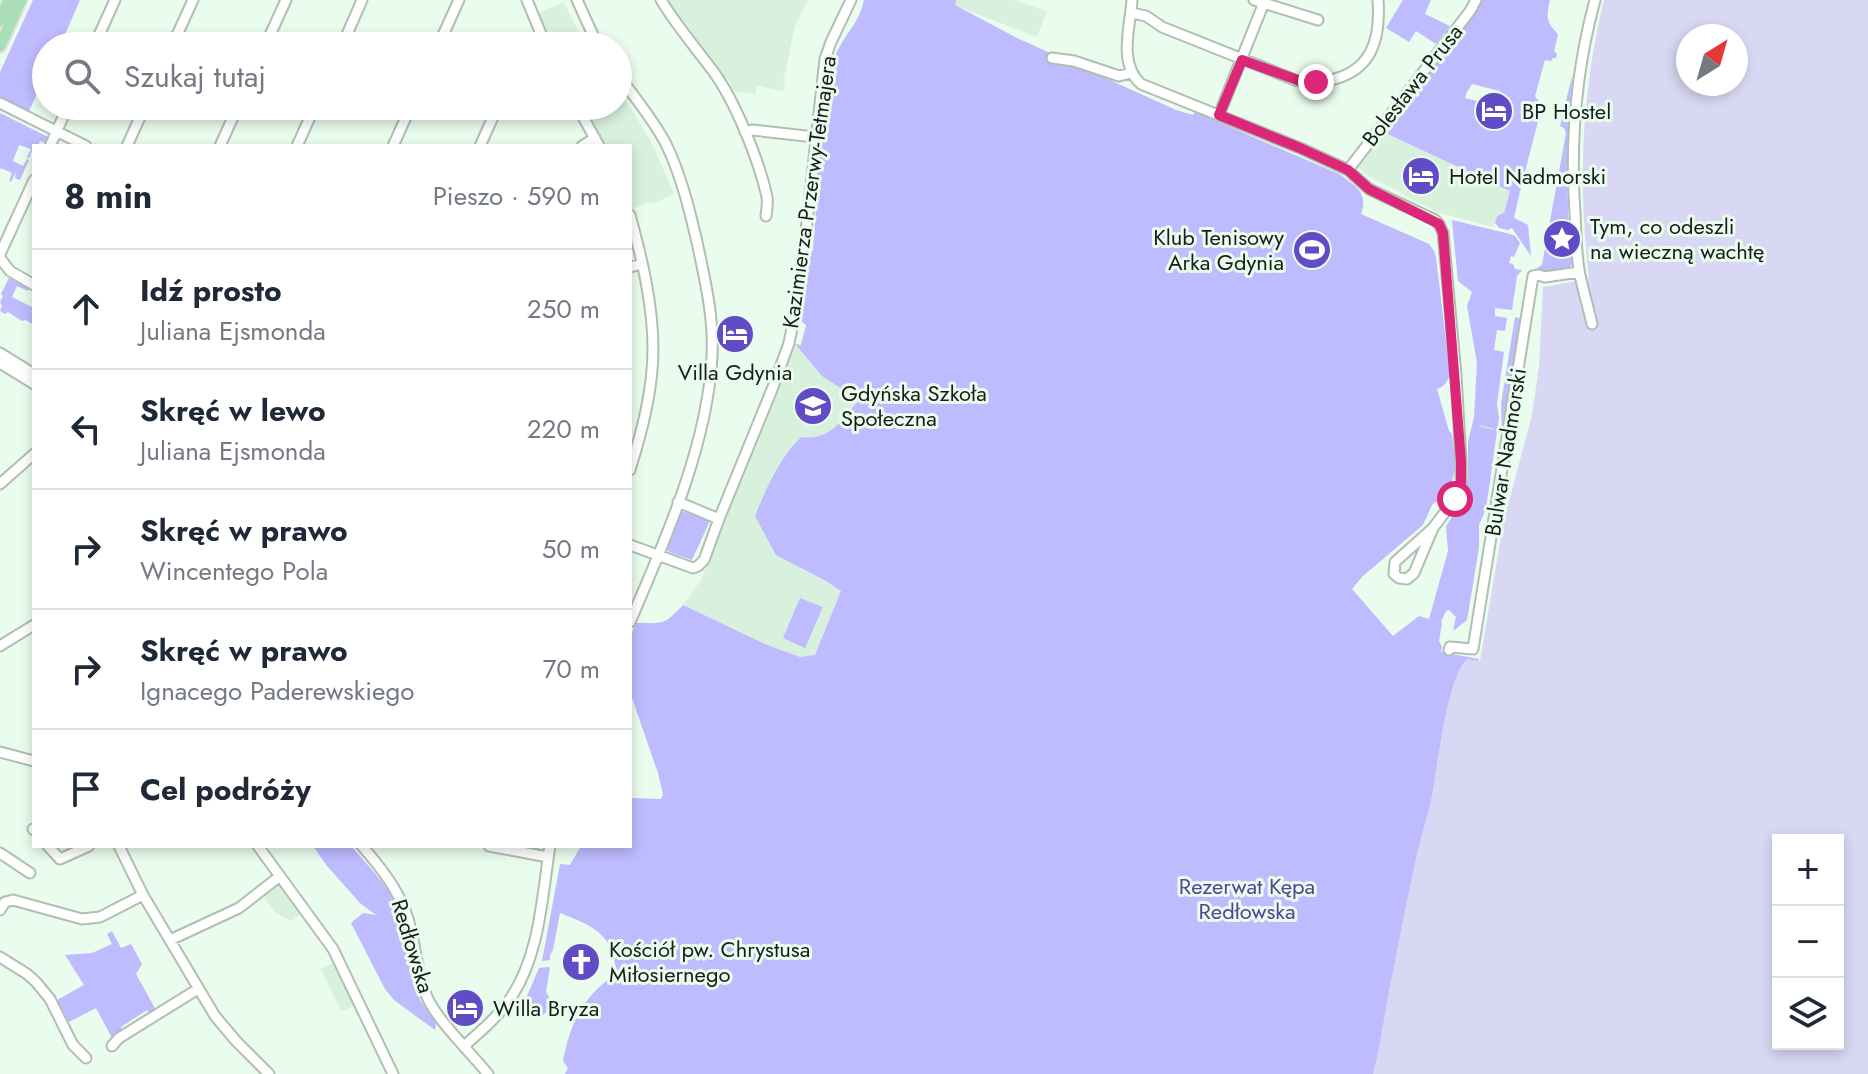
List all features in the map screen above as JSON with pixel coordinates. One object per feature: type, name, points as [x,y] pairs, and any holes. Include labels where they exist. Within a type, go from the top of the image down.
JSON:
[{"type":"main road","points":[[0,21],[9,0]]},
{"type":"main road","points":[[0,46],[21,0]]},
{"type":"street","points":[[100,32],[115,0]]},
{"type":"street","points":[[178,32],[193,0]]},
{"type":"street","points":[[271,32],[286,0]]},
{"type":"street","points":[[348,32],[362,0]]},
{"type":"street","points":[[444,32],[459,0]]},
{"type":"street","points":[[527,0],[540,32]]},
{"type":"street","points":[[577,0],[592,32]]},
{"type":"street","points":[[661,0],[720,82],[745,132],[766,196],[766,216]]},
{"type":"street","name":"Kazimierza Przerwy-Tetmajera","points":[[657,556],[693,568],[704,560],[773,387],[792,329],[826,54],[851,0]]},
{"type":"street","points":[[1132,0],[1128,65],[1131,73],[1144,85],[1348,170],[1369,189],[1439,224],[1443,233],[1456,375],[1461,482],[1455,499],[1433,528],[1395,562],[1393,568],[1396,576],[1404,580],[1412,576],[1433,528]]},
{"type":"street","points":[[1131,13],[1146,16],[1162,27],[1303,82],[1333,80],[1349,75],[1362,64],[1373,48],[1379,25],[1378,0]]},
{"type":"street","name":"Bolesława Prusa","points":[[1348,170],[1476,0]]},
{"type":"street","points":[[1592,324],[1579,272],[1572,176],[1582,58],[1595,0]]},
{"type":"street","points":[[1219,115],[1242,60],[1261,1],[1318,20]]},
{"type":"street","points":[[1052,58],[1074,61],[1119,76],[1131,73]]},
{"type":"street","points":[[632,93],[656,126],[686,193],[710,302],[712,357],[697,446],[657,556],[633,605]]},
{"type":"street","points":[[0,103],[32,119]]},
{"type":"street","points":[[34,120],[82,144]]},
{"type":"street","points":[[51,144],[61,120]]},
{"type":"street","points":[[128,144],[139,120]]},
{"type":"street","points":[[221,144],[232,120]]},
{"type":"street","points":[[298,144],[309,120]]},
{"type":"street","points":[[394,144],[405,120]]},
{"type":"street","points":[[481,144],[492,120]]},
{"type":"street","points":[[585,120],[597,142]]},
{"type":"street","points":[[745,132],[752,130],[815,137]]},
{"type":"street","points":[[32,184],[0,256],[10,271],[32,284]]},
{"type":"street","points":[[632,223],[650,305],[653,360],[650,391],[632,464]]},
{"type":"street","points":[[632,266],[642,264]]},
{"type":"street","name":"Bulwar Nadmorski","points":[[1449,650],[1450,647],[1473,649],[1533,276],[1579,272]]},
{"type":"street","points":[[0,353],[32,373]]},
{"type":"street","points":[[0,363],[32,383]]},
{"type":"street","points":[[0,484],[32,456]]},
{"type":"street","points":[[678,502],[719,519]]},
{"type":"street","points":[[632,546],[657,556]]},
{"type":"street","points":[[0,646],[32,626]]},
{"type":"street","points":[[0,752],[32,760]]},
{"type":"street","points":[[50,848],[60,859],[85,848]]},
{"type":"street","points":[[120,848],[143,895],[198,989],[227,1031],[269,1074]]},
{"type":"street","points":[[259,848],[333,949],[393,1074]]},
{"type":"street","name":"Redłowska","points":[[364,848],[390,882],[405,908],[421,979],[430,1004],[488,1074]]},
{"type":"street","points":[[464,1046],[508,1002],[526,970],[534,943],[549,851],[513,848]]},
{"type":"street","points":[[0,853],[30,873]]},
{"type":"street","points":[[170,940],[239,908],[280,876]]},
{"type":"street","points":[[0,910],[5,902],[13,900],[82,919],[93,919],[143,895]]},
{"type":"street","points":[[0,957],[36,982],[50,999],[73,1045],[86,1058]]},
{"type":"street","points":[[112,1046],[119,1038],[198,989]]},
{"type":"shaded area","points":[[666,0],[808,0],[795,26],[783,82],[784,91],[757,86],[755,94],[732,91],[727,78],[724,79]]},
{"type":"shaded area","points":[[956,0],[1013,0],[1047,11],[1037,37],[954,5]]},
{"type":"shaded area","points":[[1604,0],[1868,0],[1868,1074],[1373,1074],[1453,685],[1467,659],[1480,661],[1503,524],[1532,415],[1539,366],[1543,287],[1589,279],[1583,173],[1590,70]]},
{"type":"shaded area","points":[[564,2],[578,32],[545,32],[537,14]]},
{"type":"shaded area","points":[[632,110],[653,145],[674,194],[633,209],[632,144],[604,144],[590,120],[632,120]]},
{"type":"shaded area","points":[[1383,132],[1510,191],[1504,213],[1497,216],[1493,227],[1439,213],[1365,174],[1359,167]]},
{"type":"shaded area","points":[[795,344],[822,376],[859,400],[832,432],[812,438],[801,437],[771,477],[826,581],[841,591],[816,655],[800,657],[683,605],[701,580]]},
{"type":"shaded area","points":[[276,883],[302,913],[291,921],[276,913],[266,901],[267,892]]},
{"type":"shaded area","points":[[333,963],[354,1006],[341,1011],[321,969]]},
{"type":"green space","points":[[33,0],[80,0],[66,32],[32,32],[32,105],[29,111],[0,97],[0,72]]},
{"type":"green space","name":"Rezerwat Kępa Redłowska","points":[[864,0],[956,0],[955,5],[1015,37],[1176,110],[1193,115],[1195,112],[1339,174],[1362,195],[1361,214],[1429,244],[1436,257],[1450,375],[1445,384],[1437,389],[1452,434],[1456,464],[1450,491],[1432,505],[1423,525],[1352,589],[1393,636],[1419,616],[1429,619],[1448,551],[1446,526],[1462,501],[1468,477],[1468,442],[1474,417],[1477,363],[1467,306],[1472,292],[1458,281],[1452,220],[1510,234],[1520,243],[1509,263],[1515,269],[1522,270],[1517,276],[1512,310],[1495,308],[1495,316],[1507,318],[1505,331],[1497,330],[1494,350],[1504,352],[1497,404],[1499,418],[1486,509],[1479,525],[1479,548],[1467,620],[1453,631],[1456,617],[1449,610],[1446,611],[1439,641],[1441,652],[1479,659],[1457,724],[1388,1074],[565,1074],[568,1068],[563,1061],[566,1047],[580,1010],[596,990],[618,973],[606,940],[588,926],[560,913],[550,960],[542,961],[560,864],[570,865],[580,848],[632,848],[632,798],[661,799],[663,794],[632,698],[632,632],[636,623],[662,622],[683,605],[765,644],[800,657],[815,655],[841,591],[776,555],[755,516],[774,474],[801,437],[820,436],[828,432],[859,400],[822,376],[795,344],[801,345],[806,325],[801,321],[813,250],[819,132],[826,130],[829,75],[836,54]]},
{"type":"green space","points":[[1403,0],[1431,0],[1425,14],[1450,26],[1436,44],[1416,31],[1409,42],[1386,28]]},
{"type":"green space","points":[[1482,0],[1550,0],[1548,19],[1558,34],[1554,52],[1557,53],[1551,61],[1545,60],[1535,96],[1542,105],[1514,218],[1528,225],[1531,256],[1512,228],[1499,228],[1495,223],[1497,216],[1504,213],[1510,191],[1383,132],[1468,23]],"holes":[[[1472,84],[1500,91],[1505,104],[1505,121],[1490,118],[1491,113],[1498,114],[1499,105],[1484,102],[1484,99],[1465,98]]]},
{"type":"green space","points":[[1572,76],[1567,180],[1569,234],[1559,238],[1561,243],[1569,235],[1572,264],[1570,267],[1537,272],[1536,269],[1542,265],[1566,133],[1560,126]]},
{"type":"green space","points":[[0,113],[48,137],[45,143],[32,144],[32,151],[29,158],[31,149],[19,145],[13,161],[23,166],[29,160],[20,180],[15,178],[16,172],[9,181],[12,173],[0,170]]},
{"type":"green space","points":[[9,278],[29,288],[28,291],[17,286],[12,297],[32,307],[32,324],[0,311],[1,294]]},
{"type":"green space","points":[[1515,317],[1523,319],[1489,524],[1502,434],[1501,404]]},
{"type":"green space","points":[[681,511],[709,523],[692,560],[666,548]]},
{"type":"green space","points":[[800,598],[823,607],[805,648],[783,638]]},
{"type":"green space","points":[[314,848],[353,848],[393,898],[408,936],[416,990],[434,1018],[435,1030],[394,1000],[385,989],[351,923],[363,913],[376,915],[360,903]]},
{"type":"green space","points":[[112,931],[121,948],[131,944],[142,964],[136,974],[156,1010],[150,1014],[147,1010],[121,1027],[122,1030],[112,1038],[96,1008],[69,1022],[57,1000],[84,985],[65,955],[92,953],[112,944],[107,934]]},
{"type":"green space","points":[[550,967],[546,992],[554,1005],[543,1015],[528,1004],[521,1012],[518,1010],[539,968]]},
{"type":"waterway","points":[[1480,426],[1493,429]]},
{"type":"place","name":"BP Hostel","points":[[1494,111]]},
{"type":"place","name":"Hotel Nadmorski","points":[[1421,176]]},
{"type":"place","name":"Tym, co odeszli na wieczną wachtę","points":[[1562,239]]},
{"type":"place","name":"Klub Tenisowy Arka Gdynia","points":[[1312,250]]},
{"type":"place","name":"Villa Gdynia","points":[[735,334]]},
{"type":"place","name":"Gdyńska Szkoła Społeczna","points":[[813,406]]},
{"type":"place","name":"Kościół pw. Chrystusa Miłosiernego","points":[[581,962]]},
{"type":"place","name":"Willa Bryza","points":[[465,1008]]},
{"type":"route","points":[[1316,82],[1303,82],[1242,60],[1219,115],[1348,170],[1369,189],[1439,224],[1443,233],[1456,375],[1461,482],[1455,499]]}]
